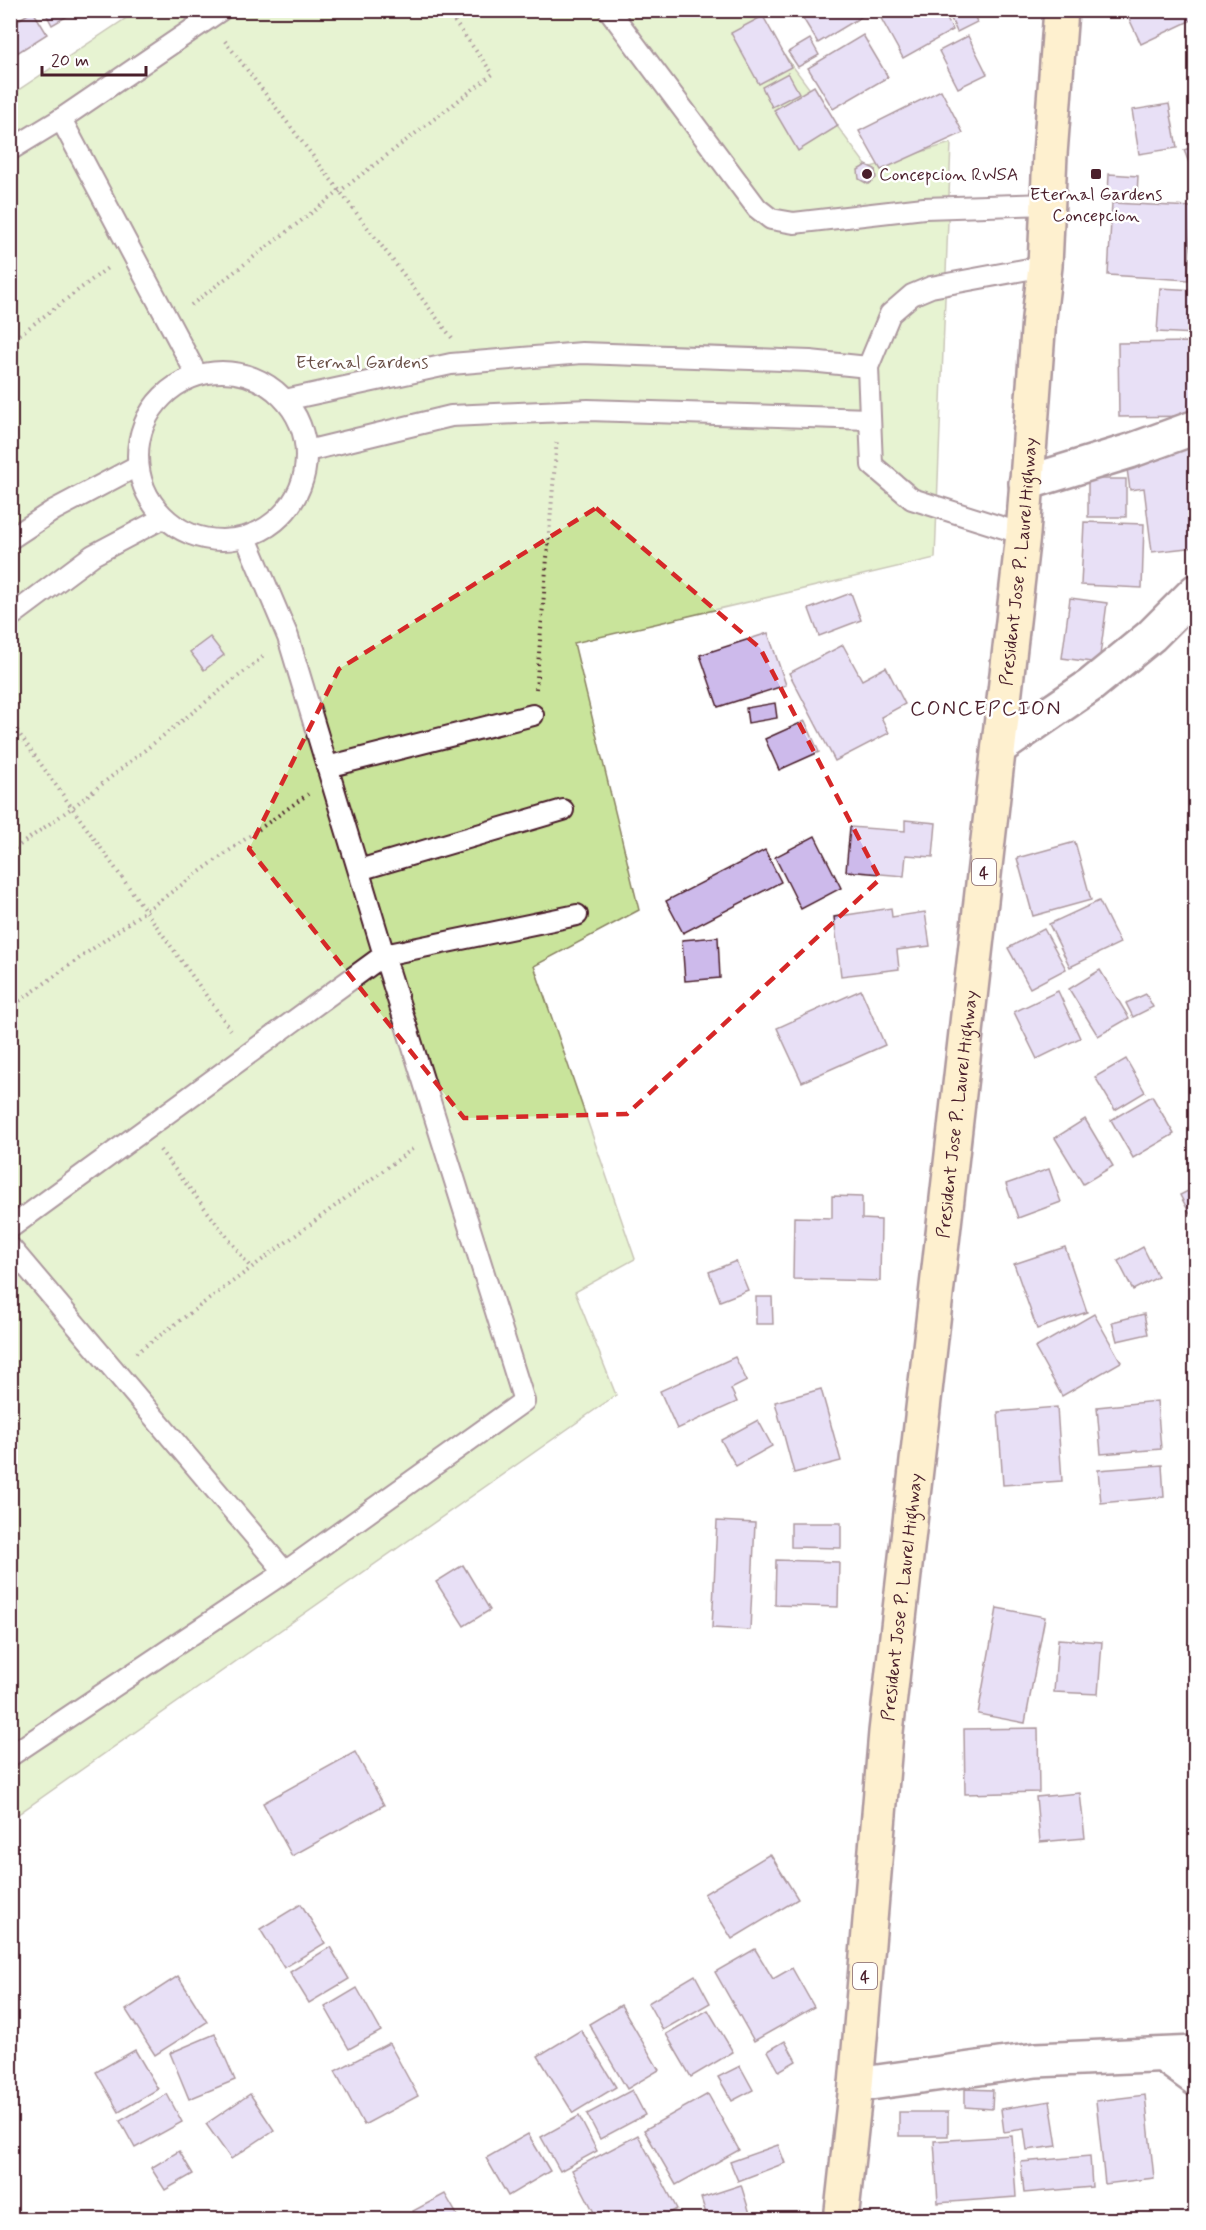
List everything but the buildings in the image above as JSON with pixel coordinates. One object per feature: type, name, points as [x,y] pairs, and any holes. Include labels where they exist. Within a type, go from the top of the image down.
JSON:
[{"type":"highway","name":"President Jose P. Laurel Highway","points":[[841,2220],[856,2085],[888,1720],[1023,534],[1045,266],[1050,154],[1061,10]]},
{"type":"street","points":[[1026,483],[1130,451],[1196,427]]},
{"type":"street","points":[[999,748],[1099,678],[1151,636],[1196,591]]},
{"type":"street","points":[[856,2085],[1036,2060],[1196,2053]]},
{"type":"street","points":[[1163,2055],[1196,2079]]},
{"type":"lane","points":[[609,10],[757,208],[771,219],[794,223],[924,208],[1049,204]]},
{"type":"lane","points":[[10,150],[61,119],[215,15]]},
{"type":"lane","points":[[61,119],[197,375]]},
{"type":"lane","points":[[1023,534],[912,499],[872,465],[868,368],[890,314],[912,295],[931,287],[1045,266]]},
{"type":"lane","points":[[285,400],[451,364],[582,353],[810,361],[868,368]]},
{"type":"lane","points":[[232,372],[265,382],[285,400],[304,430],[307,451],[300,492],[278,520],[246,538],[202,539],[163,518],[146,494],[137,466],[142,428],[163,395],[197,375],[232,372]]},
{"type":"lane","points":[[307,451],[451,416],[588,410],[869,419]]},
{"type":"lane","points":[[10,539],[54,510],[137,466]]},
{"type":"lane","points":[[10,617],[93,555],[163,518]]},
{"type":"lane","points":[[10,1756],[285,1572],[524,1401],[384,955],[288,637],[246,538]]},
{"type":"lane","points":[[329,773],[533,715]]},
{"type":"lane","points":[[359,870],[563,810]]},
{"type":"lane","points":[[10,1228],[384,955],[577,915]]},
{"type":"lane","points":[[10,1246],[285,1572]]},
{"type":"path","points":[[169,322],[493,74],[446,10]]},
{"type":"path","points":[[215,15],[340,192],[471,362]]},
{"type":"path","points":[[10,342],[130,249]]},
{"type":"path","points":[[533,715],[559,412]]},
{"type":"path","points":[[10,852],[72,807],[288,637]]},
{"type":"path","points":[[10,721],[248,1055]]},
{"type":"path","points":[[10,1008],[147,911],[329,773]]},
{"type":"path","points":[[114,1370],[439,1129]]},
{"type":"path","points":[[144,1131],[251,1268]]},
{"type":"highlighted area","points":[[596,508],[760,648],[880,879],[627,1114],[464,1118],[249,849],[339,669]]},
{"type":"green space","name":"Eternal Gardens","points":[[137,11],[752,11],[868,168],[951,143],[935,558],[574,643],[639,910],[534,966],[635,1259],[575,1292],[616,1395],[11,1819],[11,95]]},
{"type":"place","name":"Concepcion RWSA","points":[[867,174]]},
{"type":"place","name":"Eternal Gardens Concepcion","points":[[1096,174]]},
{"type":"district","name":"CONCEPCION","points":[[986,708]]}]
